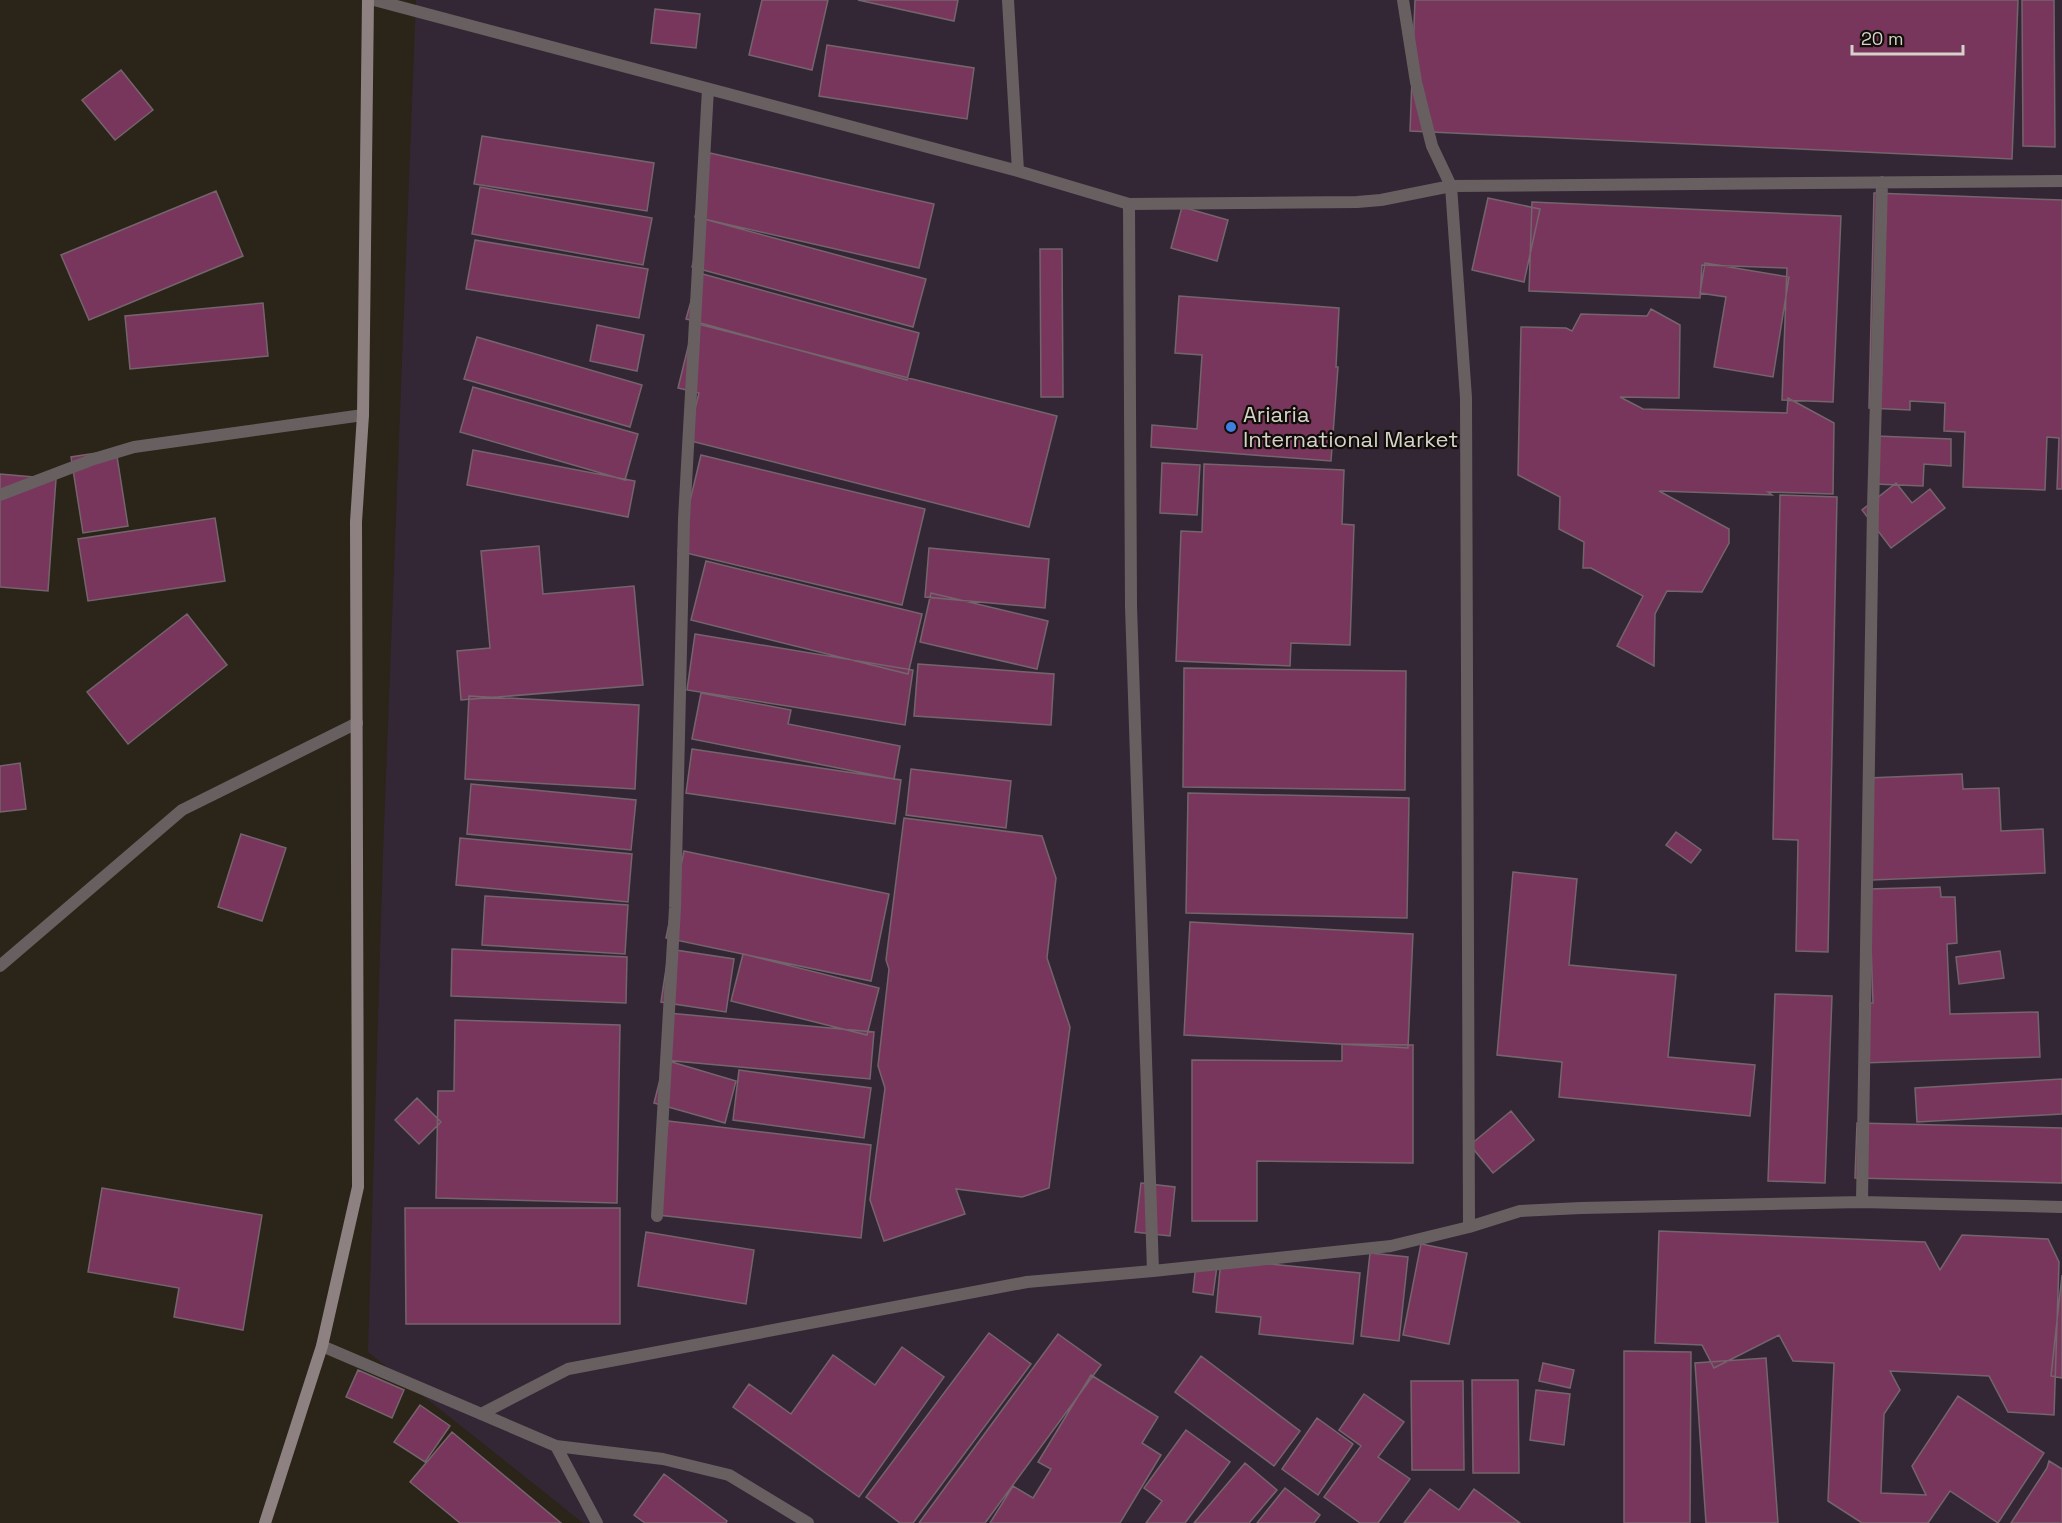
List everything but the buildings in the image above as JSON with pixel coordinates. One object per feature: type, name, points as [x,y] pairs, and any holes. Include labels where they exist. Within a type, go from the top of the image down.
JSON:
[{"type":"main road","points":[[265,1523],[322,1346],[358,1187],[356,522],[363,415],[368,0]]},
{"type":"street","points":[[374,0],[1018,171],[1129,204],[1357,202],[1381,200],[1451,186],[2062,181]]},
{"type":"street","points":[[1008,0],[1018,171]]},
{"type":"street","points":[[1404,0],[1416,82],[1429,135],[1451,186],[1466,398],[1469,1227]]},
{"type":"street","points":[[657,1216],[675,908],[684,519],[708,89]]},
{"type":"street","points":[[1862,1202],[1873,508],[1882,182]]},
{"type":"street","points":[[1129,204],[1131,606],[1153,1271]]},
{"type":"street","points":[[0,495],[94,459],[134,447],[363,415]]},
{"type":"street","points":[[0,966],[182,810],[357,723]]},
{"type":"street","points":[[482,1414],[568,1369],[1027,1282],[1391,1246],[1469,1227],[1520,1211],[1862,1202],[2062,1207]]},
{"type":"street","points":[[322,1346],[556,1446],[663,1459],[729,1476],[808,1523]]},
{"type":"street","points":[[556,1446],[597,1523]]},
{"type":"shaded area","name":"Ariaria International Market","points":[[416,0],[2062,0],[2062,1523],[583,1523],[368,1352],[383,855]]},
{"type":"place","name":"Ariaria International Market","points":[[1231,427]]}]
